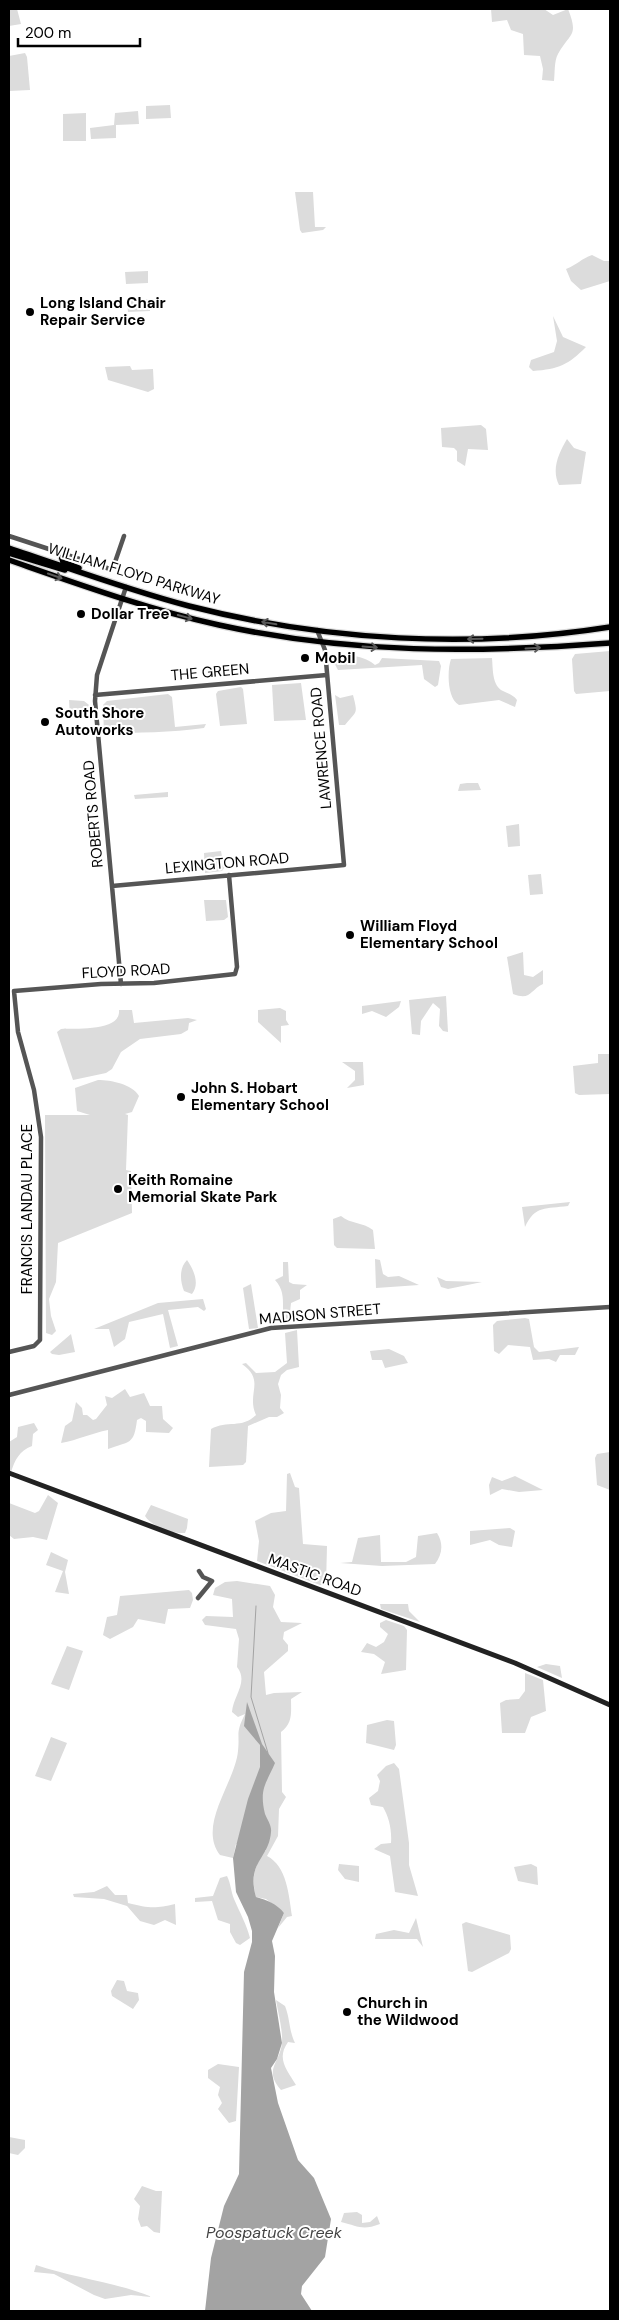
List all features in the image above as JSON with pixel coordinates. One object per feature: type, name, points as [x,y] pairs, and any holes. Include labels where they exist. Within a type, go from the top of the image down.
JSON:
[{"type":"highway","name":"WILLIAM FLOYD PARKWAY","points":[[9,548],[126,588],[221,614],[317,630],[382,637],[461,639],[528,637],[610,628]]},
{"type":"highway","points":[[9,553],[88,578],[96,578]]},
{"type":"highway","points":[[60,553],[63,562],[88,571],[96,578]]},
{"type":"highway","name":"WILLIAM FLOYD PARKWAY","points":[[9,560],[121,598],[218,625],[322,643],[434,650],[493,650],[610,642]]},
{"type":"main road","name":"MASTIC ROAD","points":[[9,1474],[515,1663],[610,1705]]},
{"type":"street","points":[[9,536],[110,569],[114,565],[124,536]]},
{"type":"street","name":"ROBERTS ROAD","points":[[121,984],[95,695],[97,675],[121,598],[126,588]]},
{"type":"street","name":"LAWRENCE ROAD","points":[[317,630],[325,650],[344,865]]},
{"type":"street","name":"THE GREEN","points":[[95,695],[327,675]]},
{"type":"street","name":"LEXINGTON ROAD","points":[[112,886],[344,865]]},
{"type":"street","name":"FLOYD ROAD","points":[[14,991],[230,976],[237,972],[229,876]]},
{"type":"street","name":"FRANCIS LANDAU PLACE","points":[[9,1352],[34,1346],[40,1340],[41,1137],[36,1098],[18,1032],[14,991]]},
{"type":"street","name":"MADISON STREET","points":[[9,1395],[271,1328],[610,1307]]},
{"type":"street","points":[[198,1598],[212,1581],[204,1577],[199,1570]]},
{"type":"shaded area","points":[[9,9],[17,9],[21,24],[9,26]]},
{"type":"shaded area","points":[[491,9],[544,9],[553,15],[568,9],[573,30],[557,57],[554,81],[542,80],[543,69],[540,56],[524,55],[523,34],[511,30],[507,20],[492,22]]},
{"type":"shaded area","points":[[25,53],[30,90],[9,91],[9,56]]},
{"type":"shaded area","points":[[170,105],[171,118],[146,119],[146,106]]},
{"type":"shaded area","points":[[138,111],[139,124],[116,125],[116,138],[91,139],[90,128],[114,125],[115,113]]},
{"type":"shaded area","points":[[86,113],[86,141],[63,141],[63,114]]},
{"type":"shaded area","points":[[295,192],[313,192],[315,227],[326,227],[323,230],[302,233]]},
{"type":"shaded area","points":[[592,255],[604,261],[610,261],[610,281],[581,290],[571,281],[566,269]]},
{"type":"shaded area","points":[[148,271],[148,283],[126,284],[125,272]]},
{"type":"shaded area","points":[[150,299],[150,311],[128,312],[127,300]]},
{"type":"shaded area","points":[[553,316],[563,337],[586,347],[574,358],[562,365],[533,371],[529,367],[531,360],[554,352],[557,341]]},
{"type":"shaded area","points":[[130,366],[132,370],[153,369],[154,389],[148,392],[108,380],[105,367]]},
{"type":"shaded area","points":[[481,425],[486,429],[488,450],[468,449],[465,466],[457,461],[457,451],[454,448],[442,447],[441,428]]},
{"type":"shaded area","points":[[567,439],[574,448],[586,452],[581,484],[559,485],[557,479],[557,461]]},
{"type":"shaded area","points":[[610,651],[610,691],[576,694],[574,691],[572,659],[575,654]]},
{"type":"shaded area","points":[[333,654],[361,658],[375,665],[382,658],[439,661],[441,666],[438,685],[435,687],[424,679],[422,665],[338,670],[332,659]]},
{"type":"shaded area","points":[[492,658],[495,681],[499,689],[517,700],[515,707],[499,700],[459,705],[455,702],[449,684],[451,659]]},
{"type":"shaded area","points":[[301,683],[306,720],[274,721],[272,685]]},
{"type":"shaded area","points":[[241,687],[243,689],[247,724],[220,726],[216,694],[218,691]]},
{"type":"shaded area","points":[[168,694],[172,697],[175,727],[206,724],[204,728],[167,732],[104,734],[103,705],[107,701]]},
{"type":"shaded area","points":[[335,695],[340,698],[353,695],[356,709],[345,725],[339,725]]},
{"type":"shaded area","points":[[69,700],[84,701],[89,705],[91,714],[70,717]]},
{"type":"shaded area","points":[[478,783],[481,790],[458,791],[460,784]]},
{"type":"shaded area","points":[[168,792],[168,797],[135,799],[134,795]]},
{"type":"shaded area","points":[[519,824],[520,846],[508,847],[506,826]]},
{"type":"shaded area","points":[[221,851],[224,868],[222,871],[205,873],[204,853]]},
{"type":"shaded area","points":[[541,874],[543,894],[530,895],[528,875]]},
{"type":"shaded area","points":[[204,900],[226,900],[228,917],[224,920],[206,921]]},
{"type":"shaded area","points":[[523,952],[524,975],[533,977],[543,970],[543,984],[530,994],[519,996],[513,994],[507,957]]},
{"type":"shaded area","points":[[446,996],[448,1032],[443,1031],[439,1026],[440,1009],[433,1003],[421,1021],[420,1035],[412,1034],[409,1000]]},
{"type":"shaded area","points":[[401,1001],[399,1007],[386,1017],[372,1011],[362,1014],[362,1006]]},
{"type":"shaded area","points":[[280,1008],[286,1011],[286,1020],[289,1025],[281,1026],[281,1043],[258,1022],[258,1010]]},
{"type":"shaded area","points":[[119,1010],[132,1010],[134,1023],[188,1018],[197,1020],[189,1023],[188,1030],[181,1034],[140,1039],[121,1052],[112,1069],[106,1073],[73,1080],[57,1032],[61,1029],[105,1025],[113,1022],[118,1017]]},
{"type":"shaded area","points":[[598,1054],[610,1054],[610,1094],[579,1095],[575,1093],[573,1066],[598,1063]]},
{"type":"shaded area","points":[[342,1062],[363,1062],[364,1085],[347,1088],[355,1080],[355,1071]]},
{"type":"shaded area","points":[[98,1080],[115,1082],[126,1086],[139,1096],[132,1112],[125,1114],[128,1115],[126,1170],[131,1171],[132,1213],[58,1243],[56,1282],[49,1299],[51,1316],[56,1331],[52,1335],[46,1333],[45,1115],[90,1115],[77,1111],[75,1088]]},
{"type":"shaded area","points":[[570,1202],[568,1206],[537,1211],[525,1227],[522,1207]]},
{"type":"shaded area","points":[[341,1216],[373,1230],[375,1249],[337,1248],[334,1245],[333,1219]]},
{"type":"shaded area","points":[[375,1259],[380,1260],[383,1274],[388,1277],[399,1276],[419,1285],[376,1288]]},
{"type":"shaded area","points":[[187,1260],[196,1281],[192,1294],[184,1291],[182,1283],[181,1271]]},
{"type":"shaded area","points":[[283,1262],[288,1262],[289,1282],[307,1285],[300,1290],[300,1299],[291,1303],[289,1322],[284,1322],[281,1290],[275,1280],[283,1276]]},
{"type":"shaded area","points":[[437,1277],[446,1281],[482,1282],[448,1289],[441,1287]]},
{"type":"shaded area","points":[[251,1284],[258,1328],[249,1329],[243,1288]]},
{"type":"shaded area","points":[[203,1299],[206,1309],[204,1311],[198,1307],[168,1310],[178,1346],[170,1348],[163,1314],[129,1322],[125,1339],[114,1347],[109,1329],[94,1329],[158,1303]]},
{"type":"shaded area","points":[[529,1319],[534,1347],[539,1352],[579,1347],[575,1355],[560,1355],[556,1362],[549,1359],[533,1360],[530,1347],[508,1345],[499,1354],[494,1351],[493,1325],[497,1321]]},
{"type":"shaded area","points":[[297,1330],[299,1367],[287,1370],[281,1375],[278,1384],[281,1395],[280,1408],[284,1413],[248,1426],[246,1462],[243,1465],[209,1467],[211,1429],[217,1426],[245,1422],[256,1415],[253,1400],[253,1376],[242,1364],[246,1363],[256,1373],[275,1372],[287,1363],[285,1333]]},
{"type":"shaded area","points":[[71,1334],[75,1352],[59,1355],[50,1352]]},
{"type":"shaded area","points":[[389,1349],[404,1356],[408,1363],[385,1368],[382,1360],[372,1360],[370,1351]]},
{"type":"shaded area","points":[[125,1389],[130,1397],[144,1393],[150,1406],[162,1406],[163,1419],[173,1428],[169,1433],[146,1432],[146,1421],[141,1418],[137,1420],[134,1434],[130,1441],[108,1449],[108,1430],[61,1443],[65,1426],[72,1421],[76,1402],[82,1408],[83,1415],[87,1415],[93,1420],[96,1419],[107,1405],[105,1396],[112,1398]]},
{"type":"shaded area","points":[[34,1423],[38,1430],[33,1434],[32,1446],[18,1456],[11,1472],[9,1471],[9,1442],[17,1437],[18,1427]]},
{"type":"shaded area","points":[[610,1452],[610,1490],[597,1485],[595,1458],[597,1454]]},
{"type":"shaded area","points":[[290,1473],[295,1487],[299,1488],[303,1544],[327,1546],[326,1585],[320,1585],[257,1561],[259,1541],[255,1521],[271,1513],[286,1511],[287,1474]]},
{"type":"shaded area","points":[[515,1476],[543,1490],[519,1492],[502,1489],[490,1495],[489,1485],[492,1477],[502,1481]]},
{"type":"shaded area","points":[[48,1495],[58,1503],[47,1540],[33,1537],[14,1539],[9,1535],[9,1503],[35,1513],[39,1511]]},
{"type":"shaded area","points":[[151,1505],[188,1519],[185,1533],[168,1531],[148,1520],[145,1516]]},
{"type":"shaded area","points":[[510,1528],[515,1531],[512,1547],[499,1545],[490,1540],[470,1545],[470,1531]]},
{"type":"shaded area","points":[[437,1533],[441,1541],[441,1549],[435,1564],[382,1566],[340,1563],[352,1562],[358,1538],[380,1535],[381,1562],[406,1562],[416,1557],[418,1536]]},
{"type":"shaded area","points":[[51,1552],[68,1560],[65,1572],[69,1594],[55,1592],[63,1571],[46,1565]]},
{"type":"shaded area","points":[[237,1581],[270,1586],[275,1595],[273,1607],[281,1622],[302,1623],[284,1632],[283,1639],[288,1645],[288,1651],[264,1672],[266,1695],[302,1692],[291,1699],[291,1713],[288,1725],[281,1732],[282,1792],[286,1797],[279,1809],[278,1836],[267,1856],[274,1861],[283,1874],[290,1900],[292,1916],[287,1917],[278,1928],[284,1913],[266,1899],[256,1897],[254,1884],[256,1866],[266,1850],[236,1844],[233,1858],[220,1855],[214,1843],[215,1817],[231,1777],[238,1751],[239,1729],[245,1714],[238,1717],[232,1712],[241,1684],[240,1673],[237,1667],[239,1639],[236,1629],[205,1625],[202,1620],[206,1616],[233,1617],[232,1599],[213,1595],[215,1588],[225,1582]]},
{"type":"shaded area","points":[[189,1590],[192,1593],[193,1600],[190,1608],[168,1609],[165,1624],[138,1619],[133,1627],[110,1639],[103,1635],[107,1617],[117,1615],[120,1596]]},
{"type":"shaded area","points":[[380,1604],[408,1604],[409,1611],[420,1622],[381,1609]]},
{"type":"shaded area","points":[[386,1620],[404,1626],[407,1630],[406,1670],[381,1674],[385,1662],[374,1654],[361,1652],[367,1643],[376,1647],[384,1642],[388,1634],[380,1627],[380,1623]]},
{"type":"shaded area","points":[[67,1646],[83,1651],[69,1690],[51,1684]]},
{"type":"shaded area","points":[[546,1664],[560,1666],[562,1678],[537,1667]]},
{"type":"shaded area","points":[[525,1673],[543,1680],[546,1711],[531,1717],[525,1733],[502,1733],[500,1703],[506,1700],[519,1699],[525,1691]]},
{"type":"shaded area","points":[[387,1720],[394,1721],[396,1745],[394,1750],[366,1743],[367,1725]]},
{"type":"shaded area","points":[[51,1737],[67,1743],[51,1781],[35,1776]]},
{"type":"shaded area","points":[[394,1763],[399,1769],[409,1843],[409,1865],[418,1896],[395,1892],[390,1856],[374,1849],[381,1844],[391,1843],[391,1833],[383,1807],[371,1805],[369,1798],[378,1791],[380,1781],[377,1775],[386,1766]]},
{"type":"shaded area","points":[[339,1864],[359,1866],[359,1882],[345,1879],[338,1870]]},
{"type":"shaded area","points":[[531,1864],[537,1867],[538,1885],[518,1881],[514,1867]]},
{"type":"shaded area","points":[[227,1876],[250,1938],[240,1945],[236,1943],[230,1932],[230,1924],[218,1920],[212,1901],[195,1902],[195,1898],[213,1896],[220,1878]]},
{"type":"shaded area","points":[[107,1886],[115,1895],[127,1895],[128,1903],[152,1907],[175,1904],[176,1925],[165,1920],[154,1925],[140,1921],[127,1906],[104,1899],[74,1897],[73,1894],[94,1892]]},
{"type":"shaded area","points":[[416,1918],[423,1947],[417,1939],[375,1939],[376,1934],[394,1930],[409,1933]]},
{"type":"shaded area","points":[[466,1922],[510,1935],[511,1949],[509,1953],[472,1972],[468,1971],[462,1924]]},
{"type":"shaded area","points":[[117,1980],[124,1981],[127,1991],[138,1993],[139,2000],[133,2009],[112,1996],[111,1991]]},
{"type":"shaded area","points":[[276,2000],[285,2006],[295,2043],[288,2042],[283,2059],[286,2069],[296,2085],[281,2090],[273,2077],[274,2066],[282,2043]]},
{"type":"shaded area","points":[[218,2064],[239,2067],[236,2121],[229,2123],[218,2109],[222,2103],[218,2095],[220,2087],[208,2078],[208,2070]]},
{"type":"shaded area","points":[[9,2137],[25,2140],[25,2148],[18,2155],[9,2153]]},
{"type":"shaded area","points":[[142,2186],[162,2191],[160,2233],[154,2232],[147,2226],[141,2227],[138,2219],[140,2206],[134,2199]]},
{"type":"shaded area","points":[[357,2212],[362,2215],[362,2223],[370,2222],[377,2216],[380,2224],[364,2227],[341,2222],[344,2213]]},
{"type":"shaded area","points":[[36,2265],[152,2297],[131,2295],[105,2299],[54,2274],[34,2272]]},
{"type":"water","name":"Poospatuck Creek","points":[[247,1702],[262,1744],[275,1763],[263,1792],[263,1805],[271,1832],[254,1876],[256,1897],[272,1903],[284,1913],[272,1941],[275,1956],[274,1992],[282,2043],[277,2059],[271,2068],[278,2103],[298,2160],[314,2178],[331,2219],[325,2257],[302,2286],[301,2294],[312,2311],[205,2311],[211,2258],[224,2206],[239,2174],[244,1972],[252,1942],[252,1931],[248,1917],[236,1892],[233,1858],[248,1799],[260,1767],[260,1745],[244,1726]]},
{"type":"waterway","name":"Poospatuck Creek","points":[[256,1606],[251,1697],[268,1753]]},
{"type":"place","name":"Long Island Chair Repair Service","points":[[30,312]]},
{"type":"place","name":"Dollar Tree","points":[[81,614]]},
{"type":"place","name":"Mobil","points":[[305,658]]},
{"type":"place","name":"South Shore Autoworks","points":[[45,722]]},
{"type":"place","name":"William Floyd Elementary School","points":[[350,935]]},
{"type":"place","name":"John S. Hobart Elementary School","points":[[181,1097]]},
{"type":"place","name":"Keith Romaine Memorial Skate Park","points":[[118,1189]]},
{"type":"place","name":"Church in the Wildwood","points":[[347,2012]]}]
